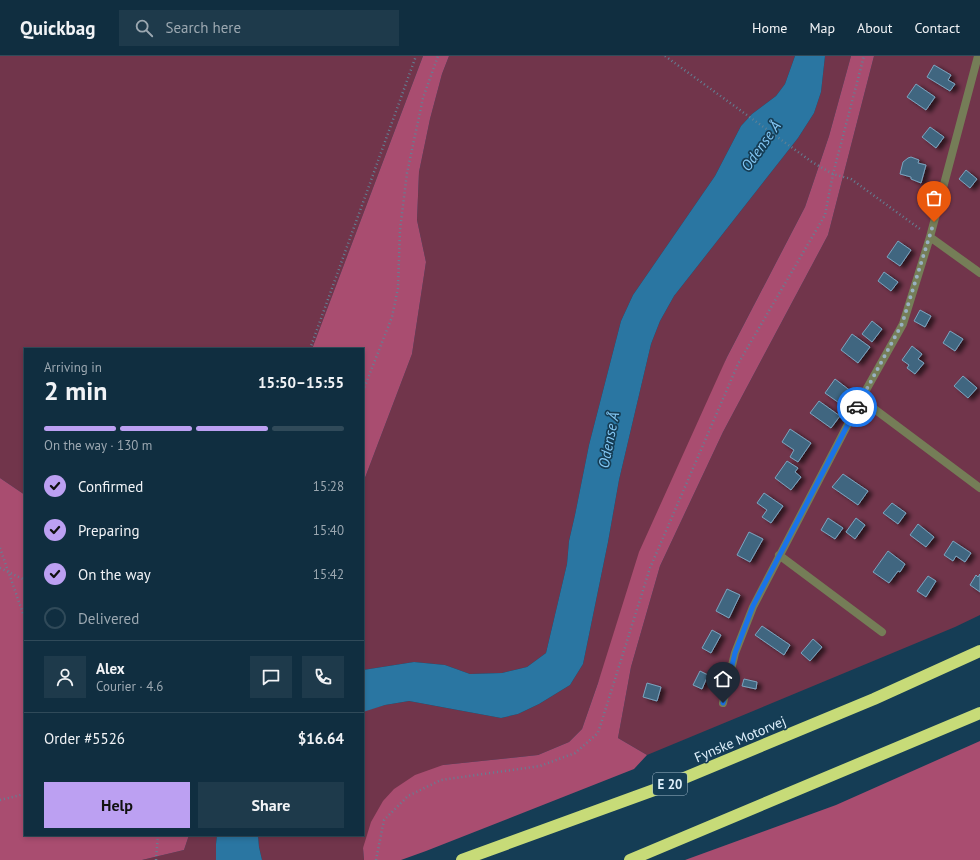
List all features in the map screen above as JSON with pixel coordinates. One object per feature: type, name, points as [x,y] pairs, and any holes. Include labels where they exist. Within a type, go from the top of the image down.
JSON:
[{"type":"highway","name":"E 20","points":[[874,699],[980,642]]},
{"type":"highway","name":"Fynske Motorvej","points":[[462,860],[665,786],[874,699],[980,651]]},
{"type":"highway","points":[[630,860],[980,713]]},
{"type":"lane","points":[[723,703],[735,653],[753,606],[861,399],[902,324],[930,237],[979,58]]},
{"type":"lane","points":[[930,237],[980,274]]},
{"type":"lane","points":[[861,399],[980,488]]},
{"type":"lane","points":[[779,555],[882,632]]},
{"type":"path","points":[[310,348],[416,56]]},
{"type":"path","points":[[364,388],[392,318],[398,288],[400,230],[407,174],[424,98],[438,56]]},
{"type":"path","points":[[665,56],[812,162],[833,174],[850,179],[930,237]]},
{"type":"path","points":[[376,860],[384,820],[408,796],[441,780],[540,766],[575,753],[598,733],[650,568],[738,364],[825,215],[833,174],[864,56]]},
{"type":"path","points":[[0,548],[24,616]]},
{"type":"path","points":[[0,568],[24,580]]},
{"type":"path","points":[[0,800],[24,794]]},
{"type":"path","points":[[156,860],[158,836]]},
{"type":"shaded area","points":[[0,56],[423,56],[312,348],[24,348],[24,494],[0,478]]},
{"type":"shaded area","points":[[423,56],[449,56],[442,74],[430,119],[419,172],[417,220],[426,262],[412,354],[364,480],[364,348],[312,348]]},
{"type":"shaded area","points":[[449,56],[795,56],[785,84],[776,96],[752,114],[741,126],[715,176],[633,295],[621,321],[589,445],[569,541],[567,564],[546,653],[527,667],[502,673],[470,674],[445,665],[414,662],[364,670],[364,480],[412,354],[426,262],[417,220],[419,172],[430,119],[442,74]]},
{"type":"shaded area","points":[[825,56],[851,56],[829,136],[805,207],[727,357],[598,683],[582,729],[569,742],[538,755],[443,765],[363,848],[364,860],[262,860],[258,836],[364,836],[364,711],[366,710],[409,701],[501,718],[518,714],[539,704],[570,685],[583,664],[619,480],[651,344],[660,321],[674,296],[798,138],[814,113],[821,92]]},
{"type":"shaded area","points":[[851,56],[874,56],[828,235],[723,432],[660,566],[631,667],[618,738],[647,755],[634,769],[426,851],[401,860],[364,860],[363,848],[371,822],[383,801],[394,789],[415,775],[443,765],[538,755],[569,742],[582,729],[639,552],[727,357],[805,207],[829,136]]},
{"type":"shaded area","points":[[874,56],[980,56],[980,615],[955,627],[647,755],[618,738],[631,667],[660,566],[723,432],[828,235]]},
{"type":"shaded area","points":[[0,478],[24,494],[24,836],[189,836],[184,850],[142,860],[0,860]]},
{"type":"shaded area","points":[[980,741],[980,860],[685,860],[836,805]]},
{"type":"shaded area","points":[[189,836],[217,836],[216,860],[142,860],[184,850]]},
{"type":"water","name":"Odense Å","points":[[795,56],[825,56],[821,92],[814,113],[798,138],[674,296],[660,321],[651,344],[619,480],[583,664],[570,685],[539,704],[518,714],[501,718],[409,701],[385,705],[364,712],[364,670],[414,662],[445,665],[470,674],[502,673],[527,667],[546,653],[567,564],[569,541],[589,445],[621,321],[633,295],[715,176],[741,126],[752,114],[776,96],[785,84]]},
{"type":"water","points":[[217,836],[258,836],[262,860],[216,860]]},
{"type":"building","points":[[934,65],[951,75],[948,80],[955,84],[950,91],[927,77]]},
{"type":"building","points":[[916,84],[935,97],[926,110],[907,97]]},
{"type":"building","points":[[930,127],[944,137],[936,148],[922,137]]},
{"type":"building","points":[[911,157],[919,160],[918,163],[926,165],[921,183],[911,179],[911,177],[900,174],[903,162]]},
{"type":"building","points":[[966,170],[977,179],[970,188],[959,179]]},
{"type":"building","points":[[898,241],[911,250],[900,266],[887,257]]},
{"type":"building","points":[[884,272],[898,282],[891,291],[878,281]]},
{"type":"building","points":[[920,310],[931,316],[925,327],[914,321]]},
{"type":"building","points":[[872,321],[882,329],[872,342],[862,334]]},
{"type":"building","points":[[950,331],[963,339],[955,351],[943,343]]},
{"type":"building","points":[[852,334],[870,347],[858,363],[841,350]]},
{"type":"building","points":[[912,346],[922,354],[918,359],[924,363],[915,374],[907,368],[909,365],[902,360]]},
{"type":"building","points":[[963,376],[977,388],[968,398],[954,386]]},
{"type":"building","points":[[835,379],[852,392],[842,405],[825,393]]},
{"type":"building","points":[[819,401],[840,416],[831,428],[810,413]]},
{"type":"building","points":[[790,429],[811,443],[798,462],[790,457],[794,450],[782,442]]},
{"type":"building","points":[[787,461],[798,468],[795,472],[801,477],[791,490],[775,478]]},
{"type":"building","points":[[843,474],[868,491],[858,505],[832,487]]},
{"type":"building","points":[[764,493],[783,506],[771,523],[762,517],[767,510],[757,503]]},
{"type":"building","points":[[892,503],[906,513],[898,524],[883,513]]},
{"type":"building","points":[[828,518],[843,528],[835,539],[821,530]]},
{"type":"building","points":[[856,518],[865,525],[855,539],[846,532]]},
{"type":"building","points":[[918,524],[934,537],[926,547],[910,535]]},
{"type":"building","points":[[749,532],[763,539],[750,562],[737,555]]},
{"type":"building","points":[[953,541],[971,553],[965,562],[956,556],[953,561],[944,555]]},
{"type":"building","points":[[888,551],[905,564],[900,572],[898,571],[889,583],[873,572]]},
{"type":"building","points":[[980,574],[980,592],[970,585],[976,575],[978,577]]},
{"type":"building","points":[[928,576],[936,581],[926,597],[917,591]]},
{"type":"building","points":[[727,589],[740,595],[729,618],[716,611]]},
{"type":"building","points":[[762,626],[790,645],[784,655],[755,635]]},
{"type":"building","points":[[712,630],[721,635],[711,653],[702,648]]},
{"type":"building","points":[[813,639],[822,647],[810,661],[801,653]]},
{"type":"building","points":[[700,671],[708,675],[702,689],[693,685]]},
{"type":"building","points":[[744,679],[757,682],[756,689],[742,686]]},
{"type":"building","points":[[647,683],[661,687],[657,701],[643,697]]},
{"type":"way so far","points":[[857,407],[902,324],[934,222]]},
{"type":"route","points":[[723,703],[735,653],[753,606],[857,407]]}]
